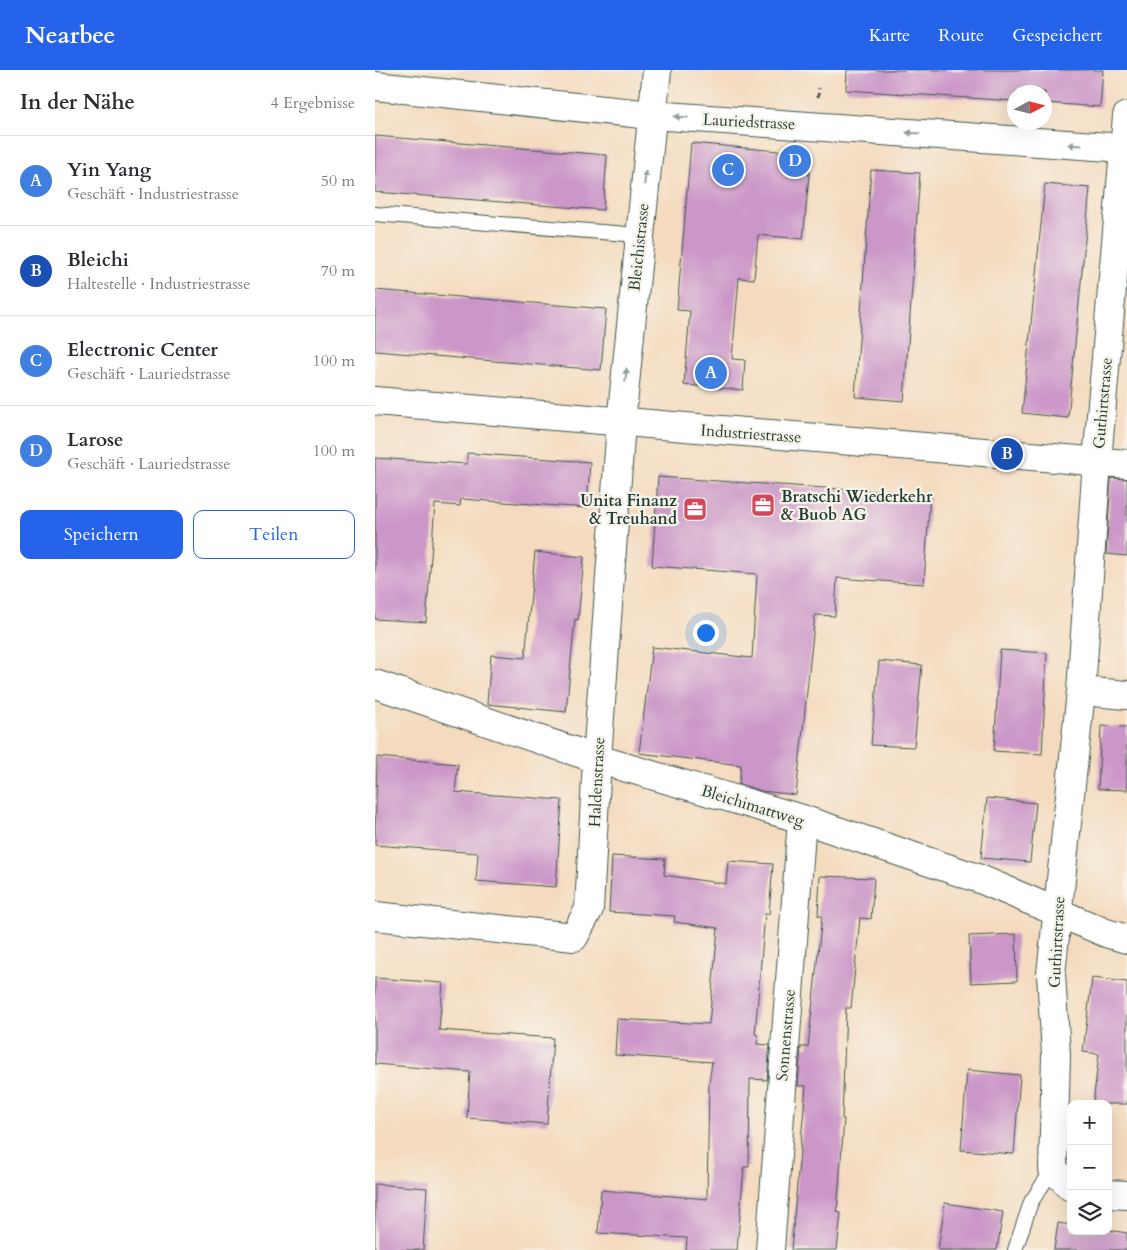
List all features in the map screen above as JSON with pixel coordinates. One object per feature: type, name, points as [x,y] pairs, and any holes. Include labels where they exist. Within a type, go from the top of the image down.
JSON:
[{"type":"street","name":"Bleichistrasse","points":[[621,423],[657,70]]},
{"type":"street","name":"Lauriedstrasse","points":[[375,86],[653,115],[1124,148]]},
{"type":"street","name":"Guthirtstrasse","points":[[1062,1178],[1051,974],[1081,691],[1097,461],[1123,210],[1124,148],[1127,116]]},
{"type":"street","name":"Industriestrasse","points":[[375,401],[1127,464]]},
{"type":"street","name":"Haldenstrasse","points":[[375,916],[573,937],[589,909],[597,759],[621,423]]},
{"type":"street","name":"Bleichimattweg","points":[[375,684],[597,759],[802,819],[980,879],[1106,933],[1127,939]]},
{"type":"street","points":[[1081,691],[1127,695]]},
{"type":"street","name":"Sonnenstrasse","points":[[770,1250],[776,1141],[802,819]]},
{"type":"street","points":[[1112,1194],[1127,1196]]},
{"type":"lane","points":[[375,214],[639,235]]},
{"type":"lane","points":[[1015,1250],[1031,1202],[1062,1178]]},
{"type":"building","points":[[847,70],[1103,70],[1100,107],[1052,104],[1052,85],[1007,85],[1007,100],[846,90]]},
{"type":"building","points":[[375,136],[607,155],[603,210],[375,192]]},
{"type":"building","points":[[691,143],[811,154],[803,239],[758,235],[754,279],[739,278],[732,359],[745,360],[743,390],[684,385],[690,311],[677,310]]},
{"type":"building","points":[[871,170],[920,173],[904,401],[855,397]]},
{"type":"building","points":[[1045,184],[1090,188],[1068,418],[1022,413]]},
{"type":"building","points":[[375,290],[606,309],[601,370],[375,351]]},
{"type":"building","points":[[467,453],[590,462],[587,508],[461,499],[460,506],[435,504],[426,622],[375,619],[375,458],[467,464]]},
{"type":"building","points":[[658,477],[930,495],[924,584],[837,578],[835,616],[815,615],[796,795],[762,791],[739,784],[741,765],[639,753],[652,647],[752,658],[757,574],[652,566]]},
{"type":"building","points":[[1111,478],[1127,479],[1127,556],[1106,554]]},
{"type":"building","points":[[535,552],[584,557],[578,620],[575,619],[566,712],[487,704],[491,655],[525,658]]},
{"type":"building","points":[[1000,650],[1047,653],[1042,754],[994,751]]},
{"type":"building","points":[[879,661],[922,665],[914,747],[871,745]]},
{"type":"building","points":[[1101,726],[1127,727],[1127,790],[1098,789]]},
{"type":"building","points":[[377,757],[458,764],[455,792],[562,800],[556,887],[476,881],[478,853],[375,845]]},
{"type":"building","points":[[987,798],[1036,803],[1030,862],[981,858]]},
{"type":"building","points":[[612,856],[665,859],[664,875],[726,884],[728,861],[773,864],[769,914],[765,914],[755,1034],[758,1035],[757,1044],[770,1045],[767,1080],[750,1079],[749,1167],[744,1167],[737,1250],[686,1250],[687,1238],[598,1233],[601,1190],[707,1199],[709,1084],[712,1062],[615,1055],[617,1019],[709,1024],[718,928],[674,922],[675,916],[609,912]]},
{"type":"building","points":[[820,876],[874,878],[871,919],[860,918],[851,1008],[846,1008],[842,1119],[844,1119],[837,1212],[841,1213],[837,1250],[791,1250],[806,1086],[798,1086],[801,1047],[808,1047],[822,916],[818,916]]},
{"type":"building","points":[[1016,934],[1017,981],[971,983],[969,936]]},
{"type":"building","points":[[375,978],[443,983],[439,1030],[553,1038],[547,1124],[467,1118],[470,1072],[375,1064]]},
{"type":"building","points":[[1092,978],[1127,982],[1127,1104],[1112,1104],[1112,1100],[1093,1100],[1099,1054],[1083,1052]]},
{"type":"building","points":[[967,1070],[1020,1075],[1014,1154],[961,1150]]},
{"type":"building","points":[[375,1184],[427,1188],[423,1250],[375,1250]]},
{"type":"building","points":[[945,1203],[1003,1212],[997,1250],[938,1250]]},
{"type":"building","points":[[1058,1223],[1067,1224],[1067,1235],[1112,1235],[1112,1231],[1127,1233],[1127,1250],[1054,1250]]},
{"type":"place","name":"Larose","points":[[795,161]]},
{"type":"place","name":"Electronic Center","points":[[728,170]]},
{"type":"place","name":"Yin Yang","points":[[711,373]]},
{"type":"place","name":"Bleichi","points":[[1007,454]]},
{"type":"place","name":"Bratschi Wiederkehr & Buob AG","points":[[763,505]]},
{"type":"place","name":"Unita Finanz & Treuhand","points":[[695,509]]}]
